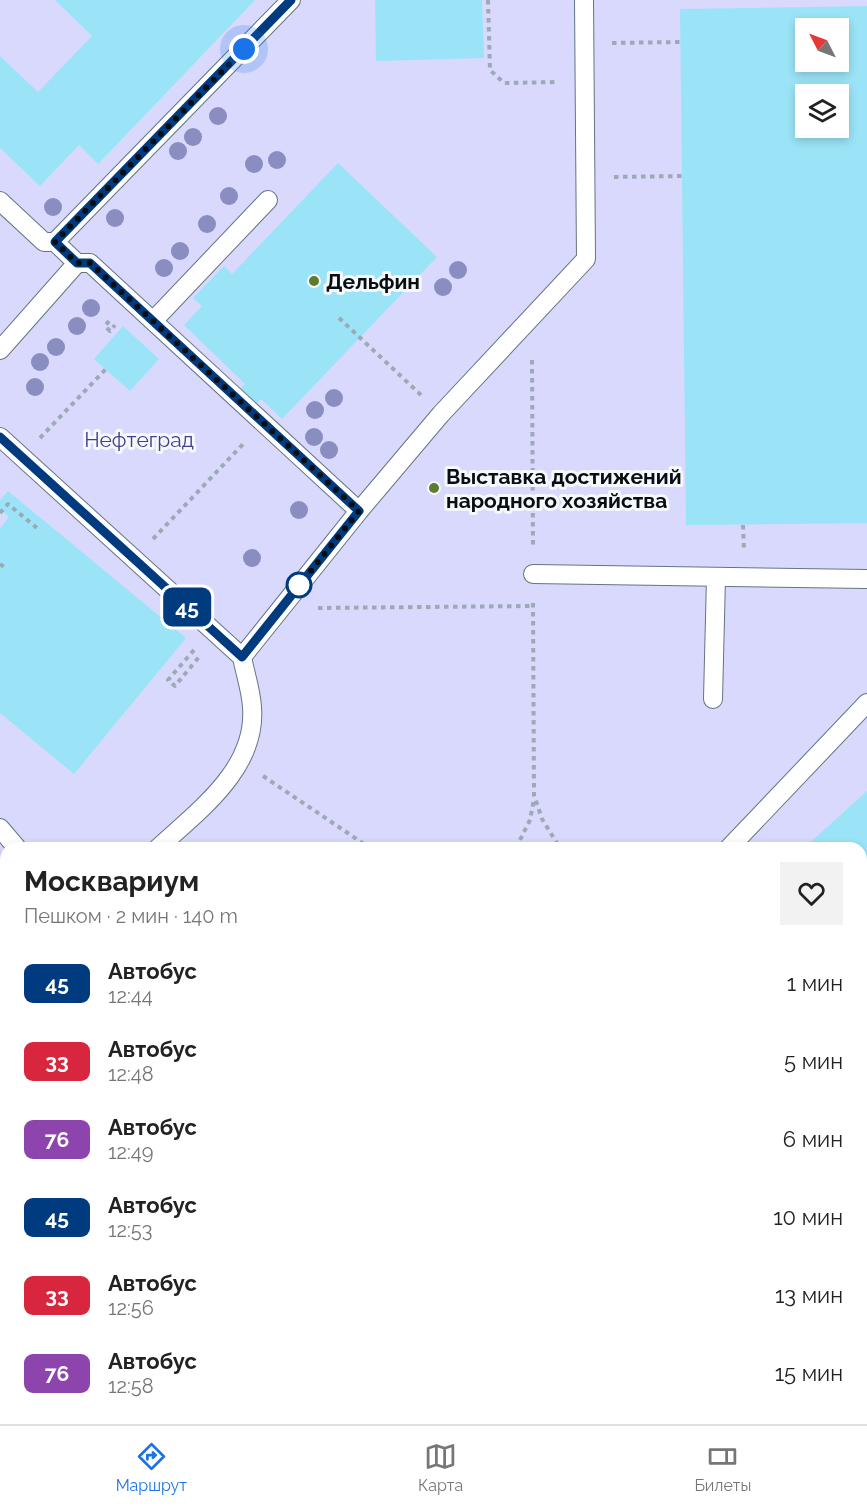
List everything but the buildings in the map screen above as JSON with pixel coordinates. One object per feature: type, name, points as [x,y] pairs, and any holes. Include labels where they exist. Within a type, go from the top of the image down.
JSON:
[{"type":"lane","points":[[0,201],[44,243],[55,242],[291,0]]},
{"type":"lane","points":[[242,657],[359,511],[441,414],[586,259],[584,0]]},
{"type":"lane","points":[[153,321],[268,201]]},
{"type":"lane","points":[[55,242],[77,263],[90,263],[359,511]]},
{"type":"lane","points":[[0,350],[77,263]]},
{"type":"lane","points":[[0,437],[242,657],[253,707],[249,737],[240,760],[226,783],[164,842]]},
{"type":"lane","points":[[533,574],[867,579]]},
{"type":"lane","points":[[712,699],[716,577]]},
{"type":"lane","points":[[735,842],[867,703]]},
{"type":"lane","points":[[0,828],[12,842]]},
{"type":"path","points":[[488,0],[490,70],[504,83],[585,81]]},
{"type":"path","points":[[482,7],[488,7]]},
{"type":"path","points":[[483,23],[488,23]]},
{"type":"path","points":[[623,43],[680,42]]},
{"type":"path","points":[[630,177],[682,176]]},
{"type":"path","points":[[339,318],[441,414]]},
{"type":"path","points":[[23,458],[106,369]]},
{"type":"path","points":[[134,559],[263,422]]},
{"type":"path","points":[[0,513],[8,504],[37,528]]},
{"type":"path","points":[[0,564],[4,567]]},
{"type":"path","points":[[281,609],[533,606]]},
{"type":"path","points":[[172,677],[168,680],[175,686],[199,656]]},
{"type":"path","points":[[240,760],[361,842]]},
{"type":"path","points":[[519,842],[530,820],[534,795]]},
{"type":"green space","name":"Выставка достижений народного хозяйства","points":[[0,0],[867,0],[867,842],[0,842]]},
{"type":"bus line","name":"45","points":[[0,437],[242,657],[359,511],[90,263],[77,263],[55,242],[291,0]]},
{"type":"place","name":"Дельфин","points":[[314,281]]},
{"type":"place","name":"Выставка достижений народного хозяйства","points":[[434,488]]},
{"type":"route","points":[[244,49],[55,242],[77,263],[90,263],[359,511],[298,587],[299,585]]},
{"type":"park label","name":"Нефтеград","points":[[139,439]]}]
